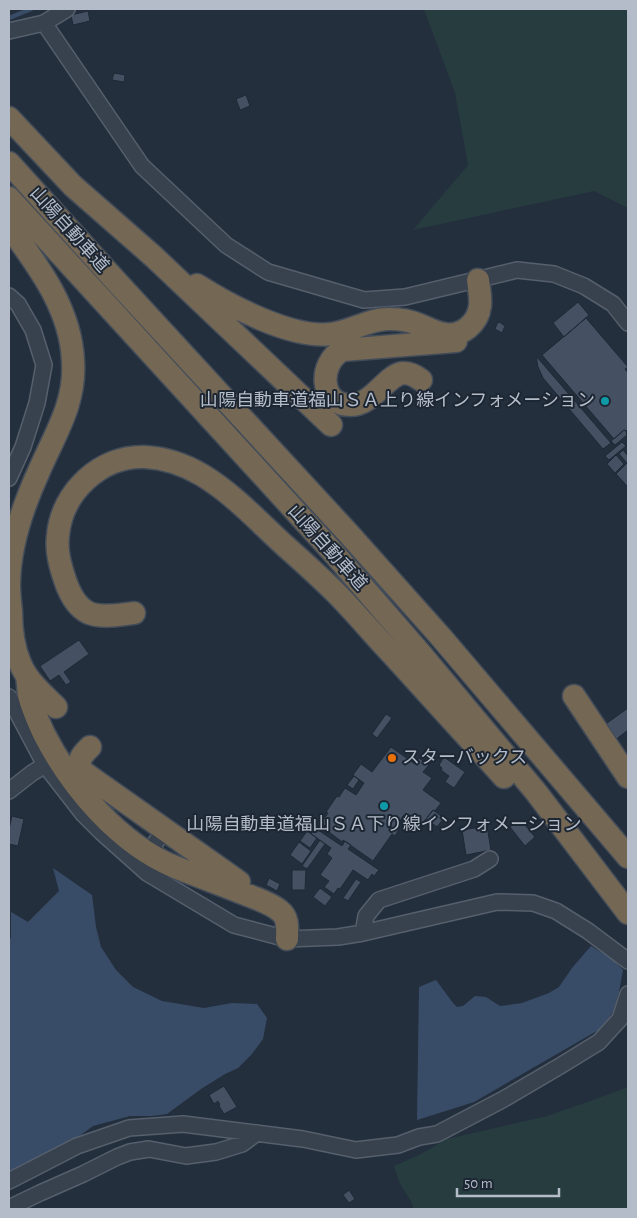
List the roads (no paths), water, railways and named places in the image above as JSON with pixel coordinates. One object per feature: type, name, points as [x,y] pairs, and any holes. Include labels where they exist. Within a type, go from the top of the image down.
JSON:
[{"type":"highway","points":[[9,118],[73,186],[154,257],[331,425]]},
{"type":"highway","name":"山陽自動車道","points":[[9,163],[433,628],[628,857]]},
{"type":"highway","name":"山陽自動車道","points":[[9,198],[337,558],[420,653],[536,792],[628,912]]},
{"type":"highway","points":[[9,226],[28,251],[55,295],[67,324],[73,361],[70,398],[64,418],[28,498],[18,529],[9,584],[11,628],[20,664],[27,676],[56,707]]},
{"type":"highway","points":[[154,257],[242,311],[308,334],[320,335],[337,333],[387,318],[407,320],[445,334],[459,333],[471,325],[479,312],[478,280]]},
{"type":"highway","points":[[421,380],[401,373],[367,400],[353,406],[336,400],[330,395],[326,388],[325,375],[333,356],[343,350],[451,342],[459,341],[466,337],[477,327],[483,314],[483,300],[478,280]]},
{"type":"highway","points":[[134,613],[118,616],[89,613],[76,603],[68,588],[58,552],[61,518],[77,489],[89,476],[105,466],[124,460],[144,457],[164,459],[184,466],[222,489],[336,593],[558,835],[596,870]]},
{"type":"highway","points":[[27,676],[29,695],[35,713],[52,749],[62,766],[90,803],[126,836],[173,867],[276,907],[286,918],[287,939]]},
{"type":"highway","points":[[574,696],[628,777]]},
{"type":"highway","points":[[90,747],[83,754],[79,762],[83,772],[236,880],[280,902],[286,907],[288,913],[287,939]]},
{"type":"street","points":[[9,31],[44,23],[67,9]]},
{"type":"street","points":[[44,23],[142,166],[226,246],[268,272],[364,300],[405,297],[517,270],[554,274],[584,286],[613,304],[628,323]]},
{"type":"street","points":[[9,296],[18,304],[33,330],[44,365],[37,402],[23,447],[9,478]]},
{"type":"street","points":[[377,320],[371,327],[368,336],[374,344],[381,347]]},
{"type":"street","points":[[308,334],[324,347],[330,362]]},
{"type":"street","points":[[9,697],[46,766],[83,814],[147,873],[234,925],[287,939],[338,937],[497,902],[533,903],[556,911],[588,931],[628,961]]},
{"type":"street","points":[[9,791],[32,773],[46,766]]},
{"type":"street","points":[[126,836],[138,835],[142,831],[144,826],[141,813]]},
{"type":"street","points":[[157,858],[154,847],[156,842],[160,837],[172,835]]},
{"type":"street","points":[[362,933],[366,916],[379,900],[474,870],[490,859]]},
{"type":"street","points":[[9,1181],[77,1146],[129,1128],[183,1124],[303,1139],[356,1150],[398,1145],[420,1137],[437,1134],[502,1100],[599,1042],[620,1019],[628,994]]},
{"type":"street","points":[[12,1209],[40,1193],[130,1152],[149,1149],[186,1156],[216,1152],[242,1144],[257,1133]]},
{"type":"water","points":[[53,868],[92,895],[96,927],[101,947],[116,970],[133,987],[162,1001],[204,1008],[232,1003],[257,1004],[267,1018],[263,1039],[238,1068],[201,1089],[167,1114],[130,1116],[93,1126],[78,1137],[9,1173],[9,941],[11,937],[11,912],[28,922],[59,891]]},
{"type":"water","points":[[591,946],[612,959],[623,970],[613,1012],[602,1028],[474,1102],[417,1120],[419,987],[436,980],[457,1007],[463,1006],[475,996],[486,997],[500,1006],[522,1003],[549,993],[559,987]]},
{"type":"waterway","points":[[9,18],[31,9]]},
{"type":"place","name":"山陽自動車道福山ＳＡ上り線インフォメーション","points":[[605,401]]},
{"type":"place","name":"スターバックス","points":[[392,758]]},
{"type":"place","name":"山陽自動車道福山ＳＡ下り線インフォメーション","points":[[384,806]]}]
